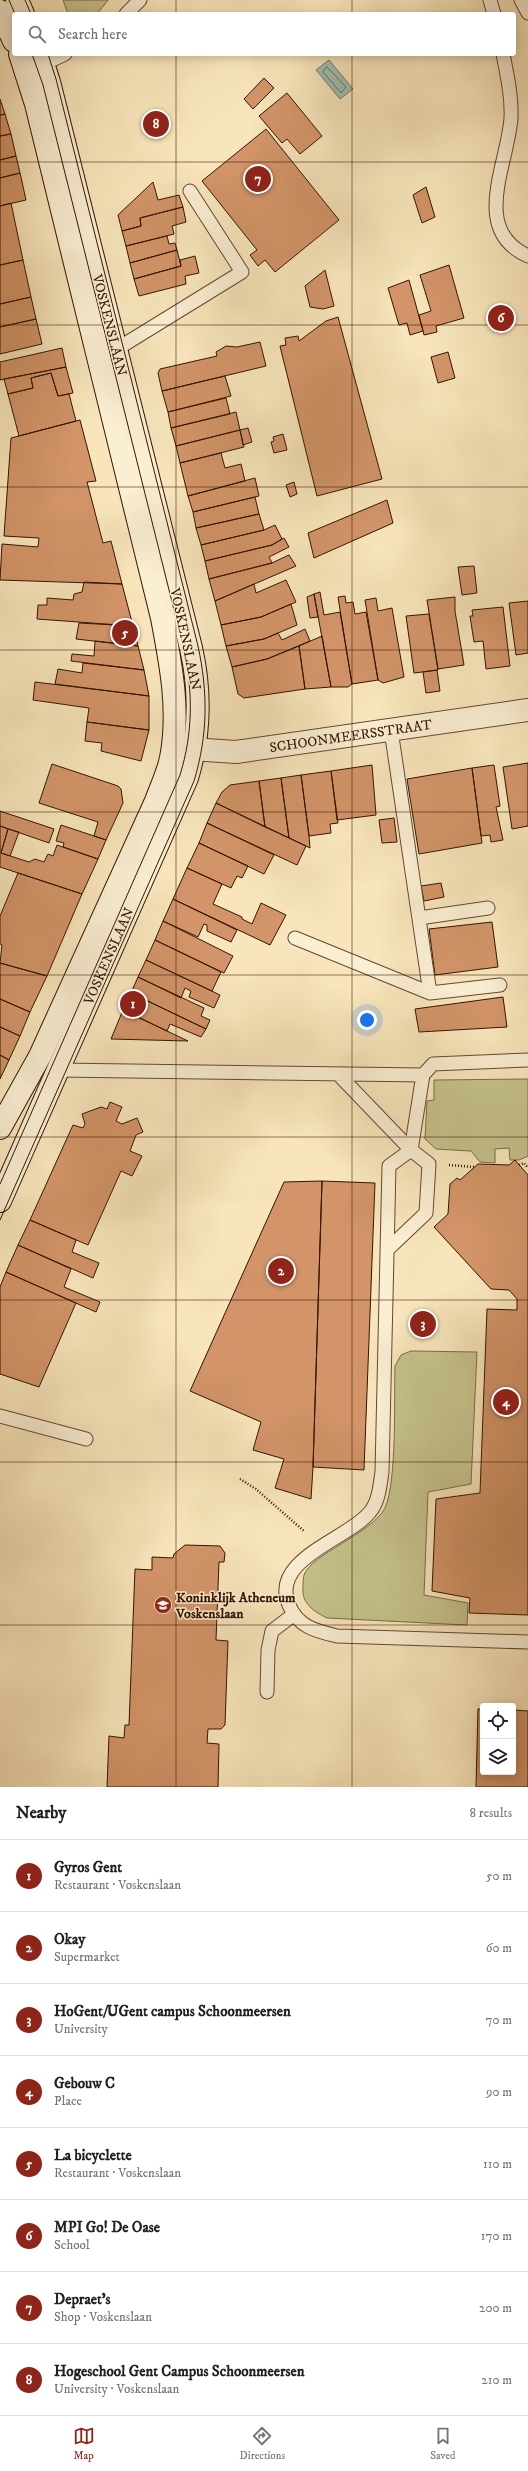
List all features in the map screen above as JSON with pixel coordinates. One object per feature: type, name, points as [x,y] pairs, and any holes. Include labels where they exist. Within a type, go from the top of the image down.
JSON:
[{"type":"street","points":[[17,0],[23,12]]},
{"type":"street","points":[[0,11],[12,37]]},
{"type":"street","name":"VOSKENSLAAN","points":[[0,1201],[187,778],[194,749],[198,708],[195,667],[107,355],[33,61]]},
{"type":"street","name":"VOSKENSLAAN","points":[[0,1128],[40,1056],[124,872],[156,801],[168,770],[172,748],[176,709],[166,639],[107,355]]},
{"type":"street","name":"SCHOONMEERSSTRAAT","points":[[172,748],[236,752],[528,710]]},
{"type":"lane","points":[[128,12],[140,0]]},
{"type":"lane","points":[[490,0],[493,12]]},
{"type":"lane","points":[[521,0],[528,13]]},
{"type":"lane","points":[[33,61],[56,56]]},
{"type":"lane","points":[[503,56],[508,78],[511,118],[496,203],[496,221],[509,245],[528,256]]},
{"type":"lane","points":[[107,355],[242,272],[190,191]]},
{"type":"lane","points":[[391,730],[430,993]]},
{"type":"lane","points":[[419,918],[488,908]]},
{"type":"lane","points":[[295,938],[430,993],[500,985]]},
{"type":"lane","points":[[528,1060],[433,1064],[423,1074],[411,1150],[389,1166],[382,1472],[378,1496],[371,1512],[360,1522],[298,1563],[288,1584],[287,1601],[293,1616],[310,1630],[337,1636],[528,1642]]},
{"type":"lane","points":[[58,1070],[423,1074]]},
{"type":"lane","points":[[338,1074],[411,1150],[429,1164],[426,1214],[387,1250]]},
{"type":"lane","points":[[0,1416],[86,1439]]},
{"type":"lane","points":[[266,1692],[268,1650],[272,1631],[293,1616]]},
{"type":"path","points":[[519,1165],[524,1164],[528,1168]]},
{"type":"path","points":[[240,1479],[256,1489],[297,1526],[323,1546]]},
{"type":"shaded area","points":[[63,0],[108,0],[99,12],[67,12]]},
{"type":"shaded area","points":[[528,1079],[528,1156],[519,1160],[510,1160],[509,1148],[495,1149],[495,1163],[480,1162],[471,1151],[436,1149],[425,1139],[427,1101],[434,1100],[434,1080]]},
{"type":"shaded area","points":[[411,1351],[477,1352],[471,1484],[428,1492],[424,1595],[468,1603],[467,1625],[327,1618],[310,1607],[304,1598],[304,1575],[309,1567],[317,1560],[367,1527],[378,1518],[385,1508],[389,1496],[393,1460],[395,1366],[401,1355]]},
{"type":"water","points":[[329,60],[353,89],[340,99],[316,70]]},
{"type":"building","points":[[264,78],[274,88],[253,109],[244,99]]},
{"type":"building","points":[[287,93],[322,136],[300,154],[287,139],[282,143],[259,116]]},
{"type":"building","points":[[0,99],[5,114],[0,115]]},
{"type":"building","points":[[5,114],[11,134],[0,136],[0,115]]},
{"type":"building","points":[[266,129],[339,220],[275,272],[265,260],[258,266],[250,255],[257,250],[202,181]]},
{"type":"building","points":[[11,134],[16,156],[0,160],[0,136]]},
{"type":"building","points":[[16,156],[20,173],[0,178],[0,160]]},
{"type":"building","points":[[20,173],[26,200],[0,206],[0,178]]},
{"type":"building","points":[[153,182],[158,200],[179,195],[183,207],[140,218],[141,226],[122,231],[118,215]]},
{"type":"building","points":[[426,187],[435,217],[422,223],[413,195]]},
{"type":"building","points":[[11,203],[23,260],[0,265],[0,206]]},
{"type":"building","points":[[183,207],[186,222],[172,226],[174,234],[126,246],[122,231],[141,226],[140,218]]},
{"type":"building","points":[[167,236],[169,244],[175,243],[177,250],[130,263],[126,246]]},
{"type":"building","points":[[177,250],[181,266],[134,279],[130,263]]},
{"type":"building","points":[[195,256],[199,273],[185,276],[186,284],[139,296],[134,279],[181,266],[180,260]]},
{"type":"building","points":[[23,260],[31,297],[0,304],[0,265]]},
{"type":"building","points":[[449,265],[464,318],[436,326],[437,332],[424,335],[419,315],[431,311],[420,275]]},
{"type":"building","points":[[325,270],[334,306],[323,309],[310,307],[305,286]]},
{"type":"building","points":[[409,280],[423,331],[410,335],[407,323],[399,325],[388,288]]},
{"type":"building","points":[[31,297],[36,319],[0,327],[0,304]]},
{"type":"building","points":[[338,317],[382,479],[317,496],[280,346],[286,345],[285,338],[298,336],[299,341],[326,321]]},
{"type":"building","points":[[36,319],[42,344],[0,354],[0,327]]},
{"type":"building","points":[[260,342],[266,366],[162,391],[158,373],[160,369],[217,356],[216,352],[226,346],[237,347]]},
{"type":"building","points":[[62,348],[66,367],[0,380],[0,362]]},
{"type":"building","points":[[448,352],[455,378],[438,383],[431,357]]},
{"type":"building","points":[[66,367],[73,393],[58,396],[51,373],[31,378],[33,388],[8,394],[4,379]]},
{"type":"building","points":[[51,373],[58,396],[69,394],[76,421],[19,436],[8,394],[33,388],[31,378]]},
{"type":"building","points":[[225,376],[231,396],[168,412],[162,391]]},
{"type":"building","points":[[226,398],[230,414],[171,428],[168,412]]},
{"type":"building","points":[[236,412],[240,430],[176,446],[171,428]]},
{"type":"building","points":[[80,420],[96,481],[87,482],[103,543],[111,541],[122,584],[0,580],[2,544],[38,547],[39,538],[4,536],[11,438]]},
{"type":"building","points":[[248,428],[252,442],[243,445],[240,430]]},
{"type":"building","points":[[240,430],[244,447],[180,463],[176,446]]},
{"type":"building","points":[[283,434],[287,450],[274,453],[271,442],[274,441],[273,437]]},
{"type":"building","points":[[221,453],[225,468],[241,464],[245,481],[188,496],[180,463]]},
{"type":"building","points":[[255,478],[259,496],[193,512],[188,496]]},
{"type":"building","points":[[294,482],[297,494],[290,497],[286,485]]},
{"type":"building","points":[[255,497],[259,514],[196,528],[193,512]]},
{"type":"building","points":[[387,500],[393,523],[314,558],[308,533]]},
{"type":"building","points":[[259,514],[264,530],[201,545],[196,528]]},
{"type":"building","points":[[275,525],[282,539],[272,545],[205,561],[201,545],[264,530]]},
{"type":"building","points":[[284,538],[289,547],[269,557],[272,563],[209,579],[205,561],[272,545]]},
{"type":"building","points":[[289,555],[296,566],[215,601],[209,579],[272,563]]},
{"type":"building","points":[[474,566],[477,593],[462,595],[458,567]]},
{"type":"building","points":[[286,580],[296,602],[261,617],[221,625],[215,601],[254,584],[256,593]]},
{"type":"building","points":[[84,582],[122,584],[133,626],[37,619],[38,605],[47,605],[47,598],[73,600],[74,594],[82,592]]},
{"type":"building","points":[[320,592],[324,615],[340,612],[352,684],[348,687],[331,687],[314,594]]},
{"type":"building","points":[[314,594],[318,617],[310,618],[307,597]]},
{"type":"building","points":[[345,596],[346,603],[353,602],[355,614],[366,612],[378,680],[352,684],[338,597]]},
{"type":"building","points":[[455,597],[455,611],[464,665],[438,669],[427,600]]},
{"type":"building","points":[[376,598],[378,611],[392,608],[404,677],[383,683],[378,680],[365,600]]},
{"type":"building","points":[[528,601],[528,653],[516,655],[509,603]]},
{"type":"building","points":[[291,604],[297,625],[264,639],[226,646],[221,625],[261,617]]},
{"type":"building","points":[[503,607],[510,666],[486,669],[483,641],[474,642],[470,616],[473,616],[472,610]]},
{"type":"building","points":[[429,614],[438,670],[414,673],[406,616]]},
{"type":"building","points":[[79,623],[133,626],[138,646],[76,639]]},
{"type":"building","points":[[305,629],[310,641],[267,659],[232,667],[226,646],[264,639],[278,633],[282,640]]},
{"type":"building","points":[[322,636],[331,687],[305,689],[299,646]]},
{"type":"building","points":[[95,641],[138,646],[144,670],[71,661],[72,654],[94,656]]},
{"type":"building","points":[[299,646],[305,689],[244,698],[238,694],[232,667],[267,659]]},
{"type":"building","points":[[83,663],[144,670],[149,696],[55,684],[58,669],[82,673]]},
{"type":"building","points":[[437,670],[440,691],[426,693],[423,672]]},
{"type":"building","points":[[35,682],[149,696],[149,730],[87,722],[89,708],[33,700]]},
{"type":"building","points":[[87,722],[149,730],[141,761],[101,751],[102,743],[85,741]]},
{"type":"building","points":[[528,763],[528,826],[512,829],[503,767]]},
{"type":"building","points":[[52,764],[118,786],[121,789],[123,803],[106,840],[94,836],[98,822],[39,803]]},
{"type":"building","points":[[372,765],[376,815],[337,820],[331,771]]},
{"type":"building","points":[[494,765],[500,806],[496,807],[503,840],[491,842],[490,835],[481,836],[472,768]]},
{"type":"building","points":[[472,768],[482,843],[419,854],[407,779]]},
{"type":"building","points":[[331,771],[338,823],[330,824],[331,833],[309,836],[301,775]]},
{"type":"building","points":[[301,775],[310,848],[289,838],[281,778]]},
{"type":"building","points":[[281,778],[289,838],[265,827],[259,781]]},
{"type":"building","points":[[259,781],[265,827],[216,803],[222,792],[230,785]]},
{"type":"building","points":[[216,803],[306,846],[297,865],[207,823]]},
{"type":"building","points":[[0,811],[54,829],[49,843],[0,826]]},
{"type":"building","points":[[394,818],[397,842],[382,843],[379,820]]},
{"type":"building","points":[[207,823],[274,855],[264,874],[199,843]]},
{"type":"building","points":[[61,825],[106,840],[98,859],[63,847],[64,843],[56,841]]},
{"type":"building","points":[[0,826],[8,829],[1,853],[29,862],[35,859],[44,862],[48,854],[53,856],[57,845],[98,859],[82,894],[0,867]]},
{"type":"building","points":[[8,829],[19,832],[10,856],[1,853]]},
{"type":"building","points":[[199,843],[248,866],[242,878],[237,876],[231,888],[187,868]]},
{"type":"building","points":[[187,868],[222,884],[213,904],[242,917],[242,919],[252,924],[261,903],[286,915],[270,945],[173,899]]},
{"type":"building","points":[[18,873],[82,894],[47,976],[0,963],[2,945],[0,944],[0,916]]},
{"type":"building","points":[[441,883],[444,897],[424,901],[421,886]]},
{"type":"building","points":[[173,899],[237,930],[231,942],[207,931],[207,925],[204,924],[198,937],[163,921]]},
{"type":"building","points":[[163,921],[233,956],[224,973],[155,940]]},
{"type":"building","points":[[492,922],[498,967],[435,975],[429,929]]},
{"type":"building","points":[[155,940],[221,972],[212,991],[146,960]]},
{"type":"building","points":[[146,960],[220,995],[214,1008],[189,997],[191,991],[185,988],[181,998],[138,977]]},
{"type":"building","points":[[0,963],[47,976],[30,1012],[0,999]]},
{"type":"building","points":[[138,977],[204,1008],[201,1016],[210,1020],[206,1029],[131,993]]},
{"type":"building","points":[[131,993],[206,1029],[201,1037],[170,1024],[167,1031],[123,1010]]},
{"type":"building","points":[[503,997],[507,1027],[419,1032],[415,1009]]},
{"type":"building","points":[[0,999],[30,1012],[20,1036],[0,1027]]},
{"type":"building","points":[[123,1010],[167,1031],[188,1041],[111,1039]]},
{"type":"building","points":[[0,1027],[20,1036],[9,1060],[0,1055]]},
{"type":"building","points":[[0,1055],[9,1060],[0,1079]]},
{"type":"building","points":[[110,1102],[122,1107],[116,1121],[122,1124],[137,1118],[143,1132],[136,1135],[130,1151],[142,1156],[132,1176],[121,1171],[88,1245],[30,1220],[73,1125],[83,1128],[85,1124],[82,1114],[101,1107],[107,1109]]},
{"type":"building","points":[[515,1160],[528,1175],[528,1615],[469,1613],[470,1598],[432,1591],[436,1499],[480,1493],[487,1309],[517,1310],[517,1299],[509,1290],[491,1289],[434,1227],[448,1214],[450,1184],[457,1178],[460,1180],[478,1164],[509,1165]]},
{"type":"building","points":[[322,1181],[311,1499],[275,1488],[284,1459],[253,1450],[261,1422],[190,1391],[284,1182]]},
{"type":"building","points":[[322,1181],[375,1183],[364,1470],[313,1467]]},
{"type":"building","points":[[30,1220],[76,1240],[72,1252],[99,1263],[93,1278],[18,1245]]},
{"type":"building","points":[[18,1245],[71,1269],[64,1287],[100,1302],[96,1312],[6,1272]]},
{"type":"building","points":[[6,1272],[76,1303],[39,1387],[0,1374],[0,1287]]},
{"type":"building","points":[[185,1545],[220,1546],[225,1553],[224,1562],[219,1562],[216,1640],[228,1641],[225,1725],[221,1729],[208,1729],[207,1743],[219,1744],[218,1787],[107,1787],[109,1736],[124,1738],[125,1725],[129,1725],[135,1569],[152,1570],[152,1557],[173,1558],[174,1554]]},
{"type":"building","points":[[478,1709],[480,1709],[480,1775],[516,1775],[516,1710],[528,1711],[528,1787],[476,1787]]},
{"type":"tram line","points":[[9,0],[14,12]]},
{"type":"tram line","points":[[25,0],[30,12]]},
{"type":"tram line","points":[[0,1184],[180,775],[187,744],[190,713],[189,682],[184,650],[43,85],[33,56]]},
{"type":"tram line","points":[[0,1220],[194,781],[202,747],[205,714],[204,680],[198,646],[56,79],[49,56]]},
{"type":"place","name":"Hogeschool Gent Campus Schoonmeersen","points":[[156,124]]},
{"type":"place","name":"Depraet's","points":[[258,179]]},
{"type":"place","name":"MPI Go! De Oase","points":[[501,318]]},
{"type":"place","name":"La bicyclette","points":[[125,633]]},
{"type":"place","name":"Gyros Gent","points":[[133,1004]]},
{"type":"place","name":"Okay","points":[[281,1271]]},
{"type":"place","name":"HoGent/UGent campus Schoonmeersen","points":[[423,1324]]},
{"type":"place","name":"Gebouw C","points":[[506,1402]]},
{"type":"place","name":"Koninklijk Atheneum Voskenslaan","points":[[163,1605]]}]
